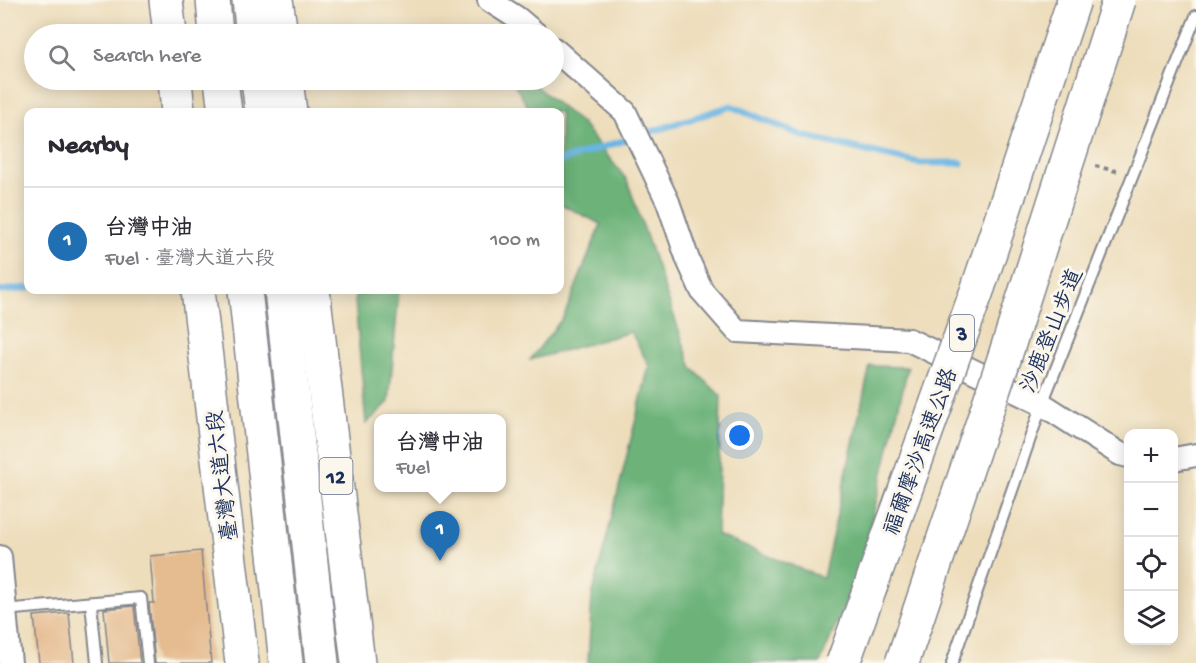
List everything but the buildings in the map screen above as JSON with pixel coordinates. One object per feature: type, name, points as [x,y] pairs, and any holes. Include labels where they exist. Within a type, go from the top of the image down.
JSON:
[{"type":"main road","points":[[166,0],[169,24]]},
{"type":"main road","points":[[213,0],[215,24]]},
{"type":"main road","points":[[249,0],[252,24]]},
{"type":"main road","points":[[276,0],[280,24]]},
{"type":"main road","name":"福爾摩沙高速公路","points":[[843,663],[978,288],[1074,0]]},
{"type":"main road","name":"3","points":[[902,663],[1005,357],[1119,0]]},
{"type":"main road","points":[[176,90],[178,108]]},
{"type":"main road","points":[[223,90],[225,108]]},
{"type":"main road","points":[[259,90],[262,108]]},
{"type":"main road","points":[[287,90],[290,108]]},
{"type":"main road","name":"臺灣大道六段","points":[[198,294],[242,663]]},
{"type":"main road","name":"臺灣大道六段","points":[[245,294],[286,663]]},
{"type":"main road","name":"12","points":[[281,294],[322,663]]},
{"type":"main road","name":"12","points":[[313,294],[358,663]]},
{"type":"street","points":[[489,0],[524,24]]},
{"type":"street","points":[[564,59],[625,112],[668,202],[688,260],[702,291],[737,331],[909,340],[1042,404],[1124,455]]},
{"type":"street","points":[[1178,458],[1196,455]]},
{"type":"street","points":[[0,557],[3,610],[10,663]]},
{"type":"lane","name":"沙鹿登山步道","points":[[952,663],[1042,404],[1196,16]]},
{"type":"lane","points":[[3,610],[141,598],[148,663]]},
{"type":"lane","points":[[91,603],[97,663]]},
{"type":"green space","points":[[518,90],[540,90],[562,108],[529,108]]},
{"type":"green space","points":[[564,109],[582,124],[627,180],[692,368],[721,396],[717,535],[823,578],[870,366],[908,367],[861,566],[820,663],[588,663],[592,596],[649,366],[631,332],[530,360],[564,316],[601,224],[564,206]]},
{"type":"green space","points":[[354,294],[399,294],[389,402],[366,424]]},
{"type":"waterway","points":[[564,160],[731,106],[803,136],[919,163],[961,163]]},
{"type":"waterway","points":[[0,291],[24,288]]},
{"type":"place","name":"台灣中油","points":[[440,561]]}]
